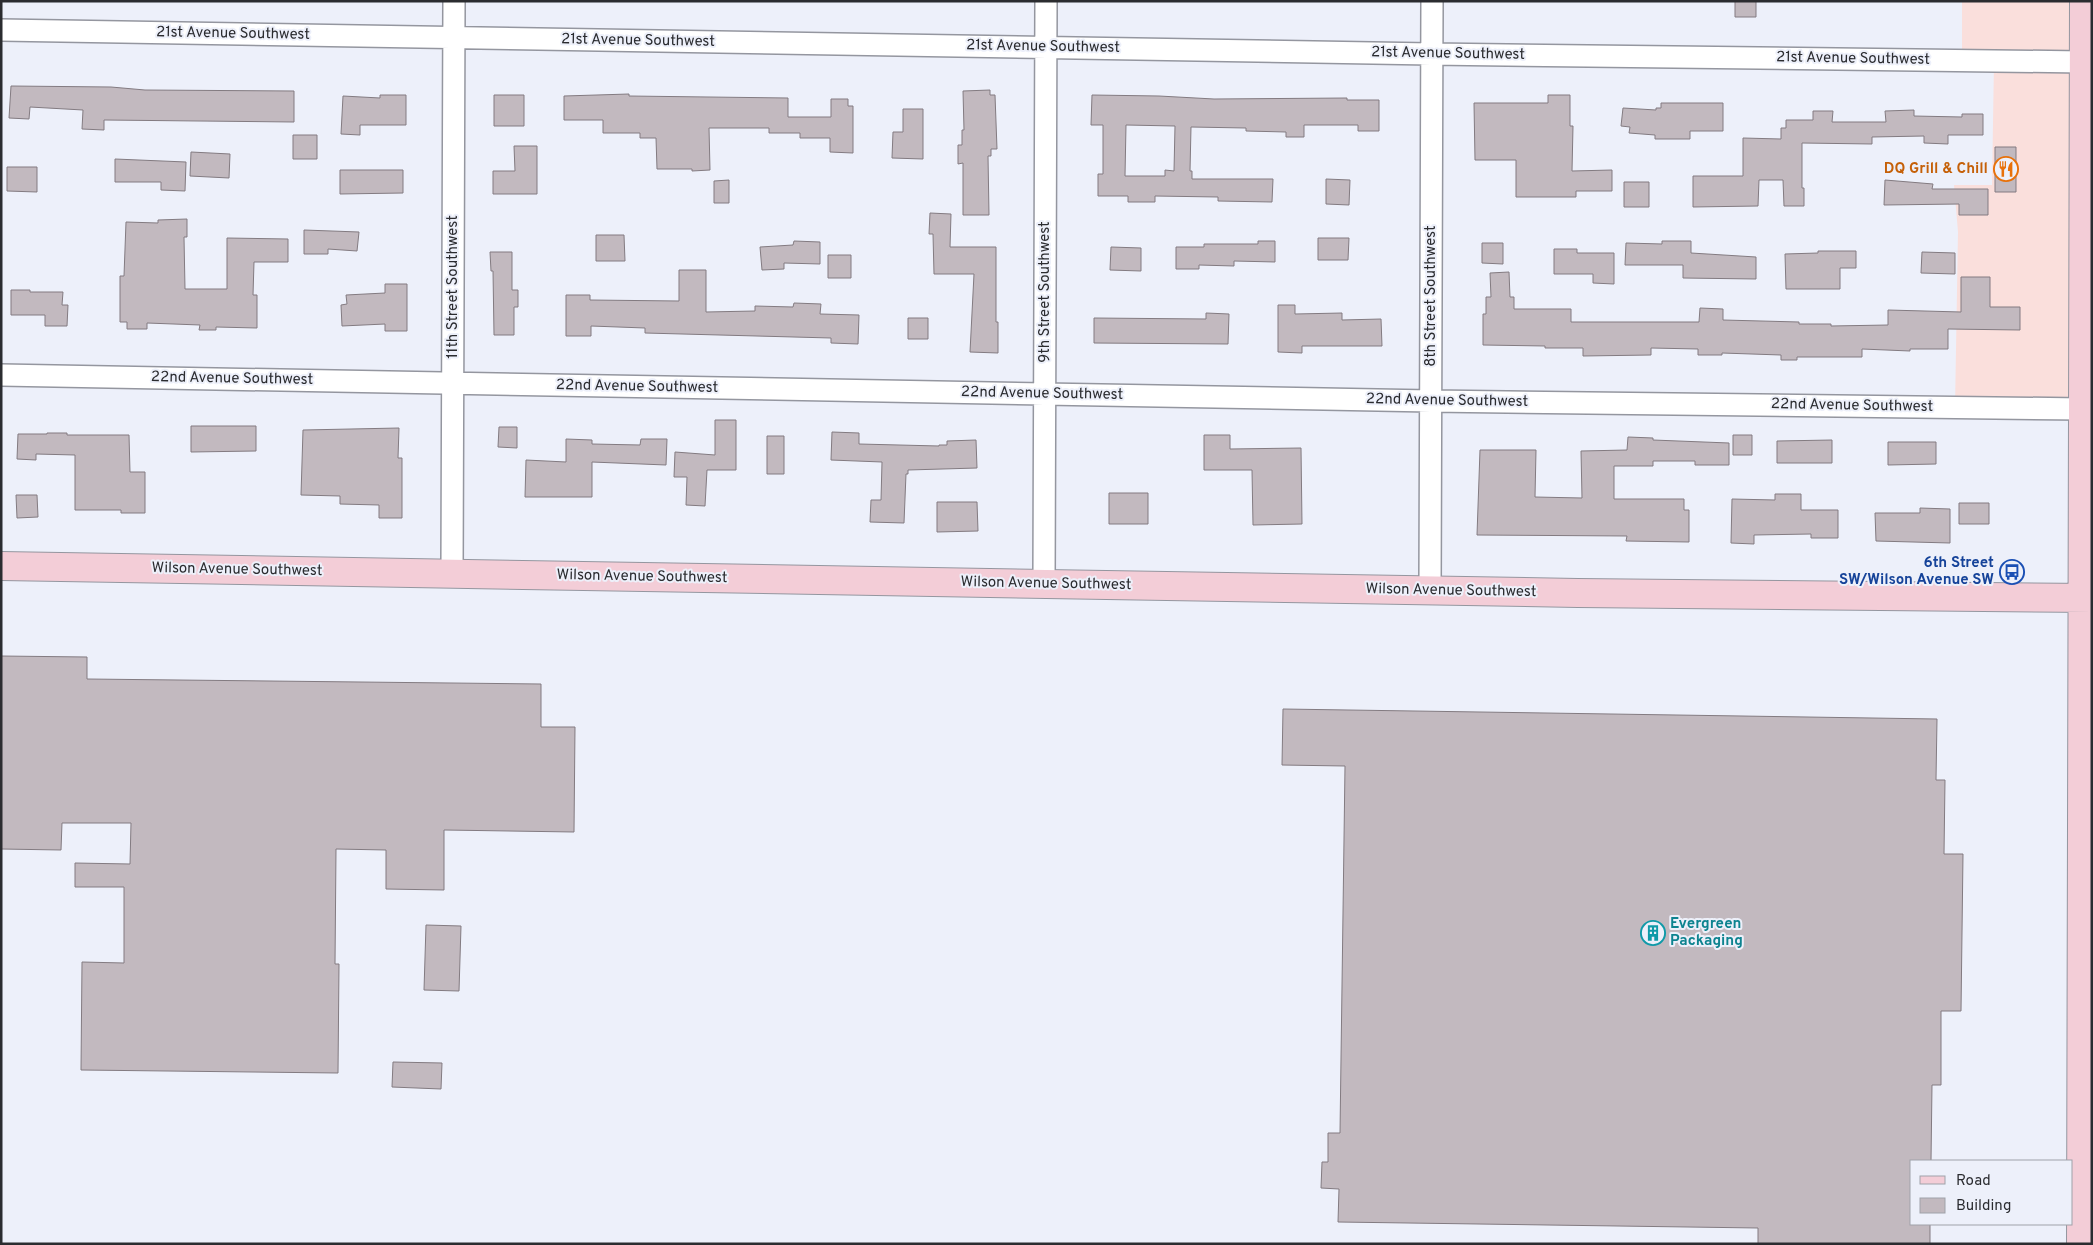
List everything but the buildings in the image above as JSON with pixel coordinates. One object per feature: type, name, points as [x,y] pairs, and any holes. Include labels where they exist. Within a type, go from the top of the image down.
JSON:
[{"type":"main road","points":[[2080,1244],[2087,598],[2083,409],[2084,1]]},
{"type":"main road","name":"Wilson Avenue Southwest","points":[[1,566],[1430,590],[2087,598]]},
{"type":"street","name":"11th Street Southwest","points":[[452,573],[454,1]]},
{"type":"street","name":"9th Street Southwest","points":[[1044,584],[1046,1]]},
{"type":"street","name":"8th Street Southwest","points":[[1430,590],[1432,1]]},
{"type":"street","name":"21st Avenue Southwest","points":[[1,30],[1432,54],[2084,62]]},
{"type":"street","name":"22nd Avenue Southwest","points":[[1,375],[1431,401],[2083,409]]},
{"type":"shaded area","points":[[1962,1],[2084,1],[2083,409],[1955,408],[1958,232],[1954,185],[1992,185],[1994,61],[1962,61]]},
{"type":"place","name":"DQ Grill & Chill","points":[[2006,169]]},
{"type":"place","name":"6th Street SW/Wilson Avenue SW","points":[[2012,572]]},
{"type":"place","name":"Evergreen Packaging","points":[[1653,933]]}]
